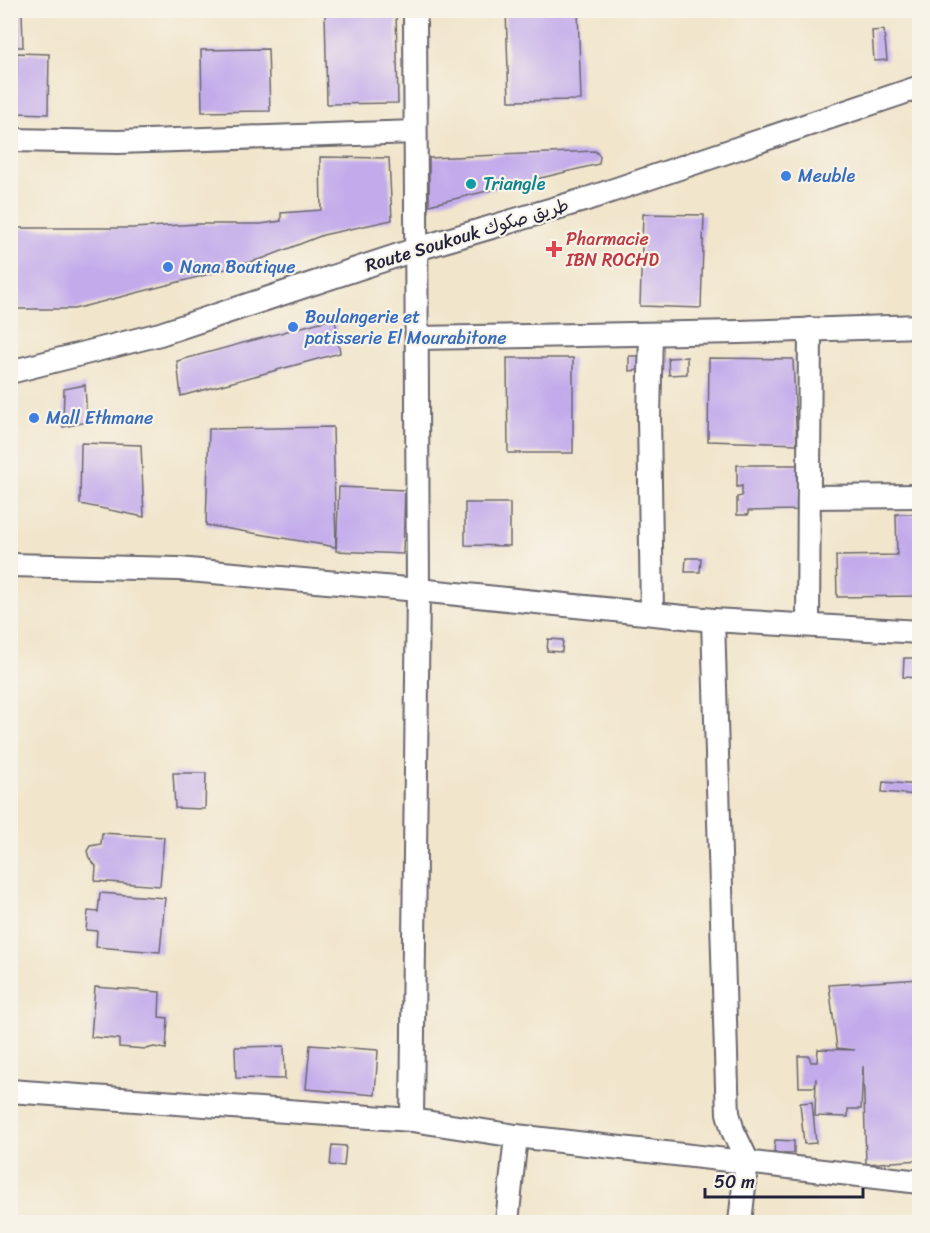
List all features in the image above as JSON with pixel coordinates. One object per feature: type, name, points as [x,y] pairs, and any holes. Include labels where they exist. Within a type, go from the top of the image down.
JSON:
[{"type":"street","points":[[412,1120],[418,590],[415,10]]},
{"type":"street","name":"Route Soukouk طريق صكوك","points":[[10,372],[160,334],[417,249],[587,199],[920,87]]},
{"type":"street","points":[[10,140],[118,142],[415,132]]},
{"type":"street","points":[[417,338],[920,326]]},
{"type":"street","points":[[808,625],[810,329]]},
{"type":"street","points":[[651,334],[649,417],[652,613]]},
{"type":"street","points":[[808,497],[920,496]]},
{"type":"street","points":[[10,565],[178,569],[418,590],[713,620],[920,632]]},
{"type":"street","points":[[713,620],[728,1113],[733,1131],[747,1160],[740,1222]]},
{"type":"street","points":[[10,1091],[412,1120],[516,1136],[747,1160],[920,1182]]},
{"type":"street","points":[[507,1222],[516,1136]]},
{"type":"building","points":[[10,10],[22,10],[23,47],[10,47]]},
{"type":"building","points":[[325,10],[396,10],[398,103],[327,104]]},
{"type":"building","points":[[506,10],[578,10],[581,100],[509,101]]},
{"type":"building","points":[[884,30],[887,60],[874,61],[872,31]]},
{"type":"building","points":[[268,49],[270,111],[202,112],[201,50]]},
{"type":"building","points":[[17,53],[49,54],[48,114],[16,113]]},
{"type":"building","name":"Triangle","points":[[595,151],[600,156],[599,164],[429,205],[429,158]]},
{"type":"building","points":[[320,157],[389,158],[392,220],[323,235],[264,258],[74,309],[10,309],[10,228],[133,228],[197,224],[261,224],[281,221],[281,213],[321,210]]},
{"type":"building","points":[[643,214],[704,215],[701,308],[640,306]]},
{"type":"building","points":[[335,318],[340,353],[181,396],[177,361]]},
{"type":"building","points":[[629,356],[640,356],[641,370],[629,371]]},
{"type":"building","points":[[687,357],[687,374],[669,375],[668,358]]},
{"type":"building","points":[[507,358],[573,358],[573,453],[508,453]]},
{"type":"building","points":[[709,358],[793,359],[797,444],[708,441]]},
{"type":"building","points":[[85,385],[87,422],[63,427],[64,389]]},
{"type":"building","points":[[333,427],[336,547],[206,525],[209,429]]},
{"type":"building","points":[[81,443],[141,445],[144,517],[80,504]]},
{"type":"building","points":[[737,465],[800,465],[800,510],[748,511],[748,515],[737,515],[737,497],[742,496],[742,486],[737,487]]},
{"type":"building","points":[[339,487],[405,490],[403,554],[336,551]]},
{"type":"building","points":[[465,503],[510,503],[510,546],[465,545]]},
{"type":"building","points":[[896,514],[920,514],[920,596],[837,597],[836,556],[897,555]]},
{"type":"building","points":[[686,558],[701,558],[700,572],[685,572]]},
{"type":"building","points":[[548,639],[563,640],[562,652],[547,651]]},
{"type":"building","points":[[904,658],[920,658],[920,678],[903,677]]},
{"type":"building","points":[[173,773],[206,773],[205,809],[175,808]]},
{"type":"building","points":[[883,782],[919,785],[918,795],[882,792]]},
{"type":"building","points":[[102,833],[164,837],[160,886],[95,881],[96,866],[89,858],[87,851],[90,846],[101,844]]},
{"type":"building","points":[[100,893],[165,898],[160,952],[96,947],[97,931],[86,930],[88,911],[98,912]]},
{"type":"building","points":[[920,979],[920,1160],[866,1164],[863,1066],[861,1109],[848,1109],[848,1117],[815,1116],[816,1078],[815,1087],[799,1087],[798,1056],[809,1056],[811,1062],[817,1062],[818,1049],[855,1050],[837,1048],[829,985]]},
{"type":"building","points":[[95,987],[160,992],[159,1017],[168,1018],[166,1049],[119,1047],[119,1039],[91,1037]]},
{"type":"building","points":[[310,1045],[378,1050],[375,1095],[306,1089]]},
{"type":"building","points":[[284,1046],[285,1079],[236,1078],[235,1047]]},
{"type":"building","points":[[812,1102],[816,1143],[804,1144],[800,1103]]},
{"type":"building","points":[[775,1140],[794,1141],[794,1153],[774,1153]]},
{"type":"building","points":[[332,1145],[346,1146],[344,1166],[330,1165]]},
{"type":"place","name":"Meuble","points":[[786,176]]},
{"type":"place","name":"Triangle","points":[[471,184]]},
{"type":"place","name":"Pharmacie IBN ROCHD","points":[[554,249]]},
{"type":"place","name":"Nana Boutique","points":[[168,267]]},
{"type":"place","name":"Boulangerie et patisserie El Mourabitone","points":[[293,327]]},
{"type":"place","name":"Mall Ethmane","points":[[34,418]]}]
